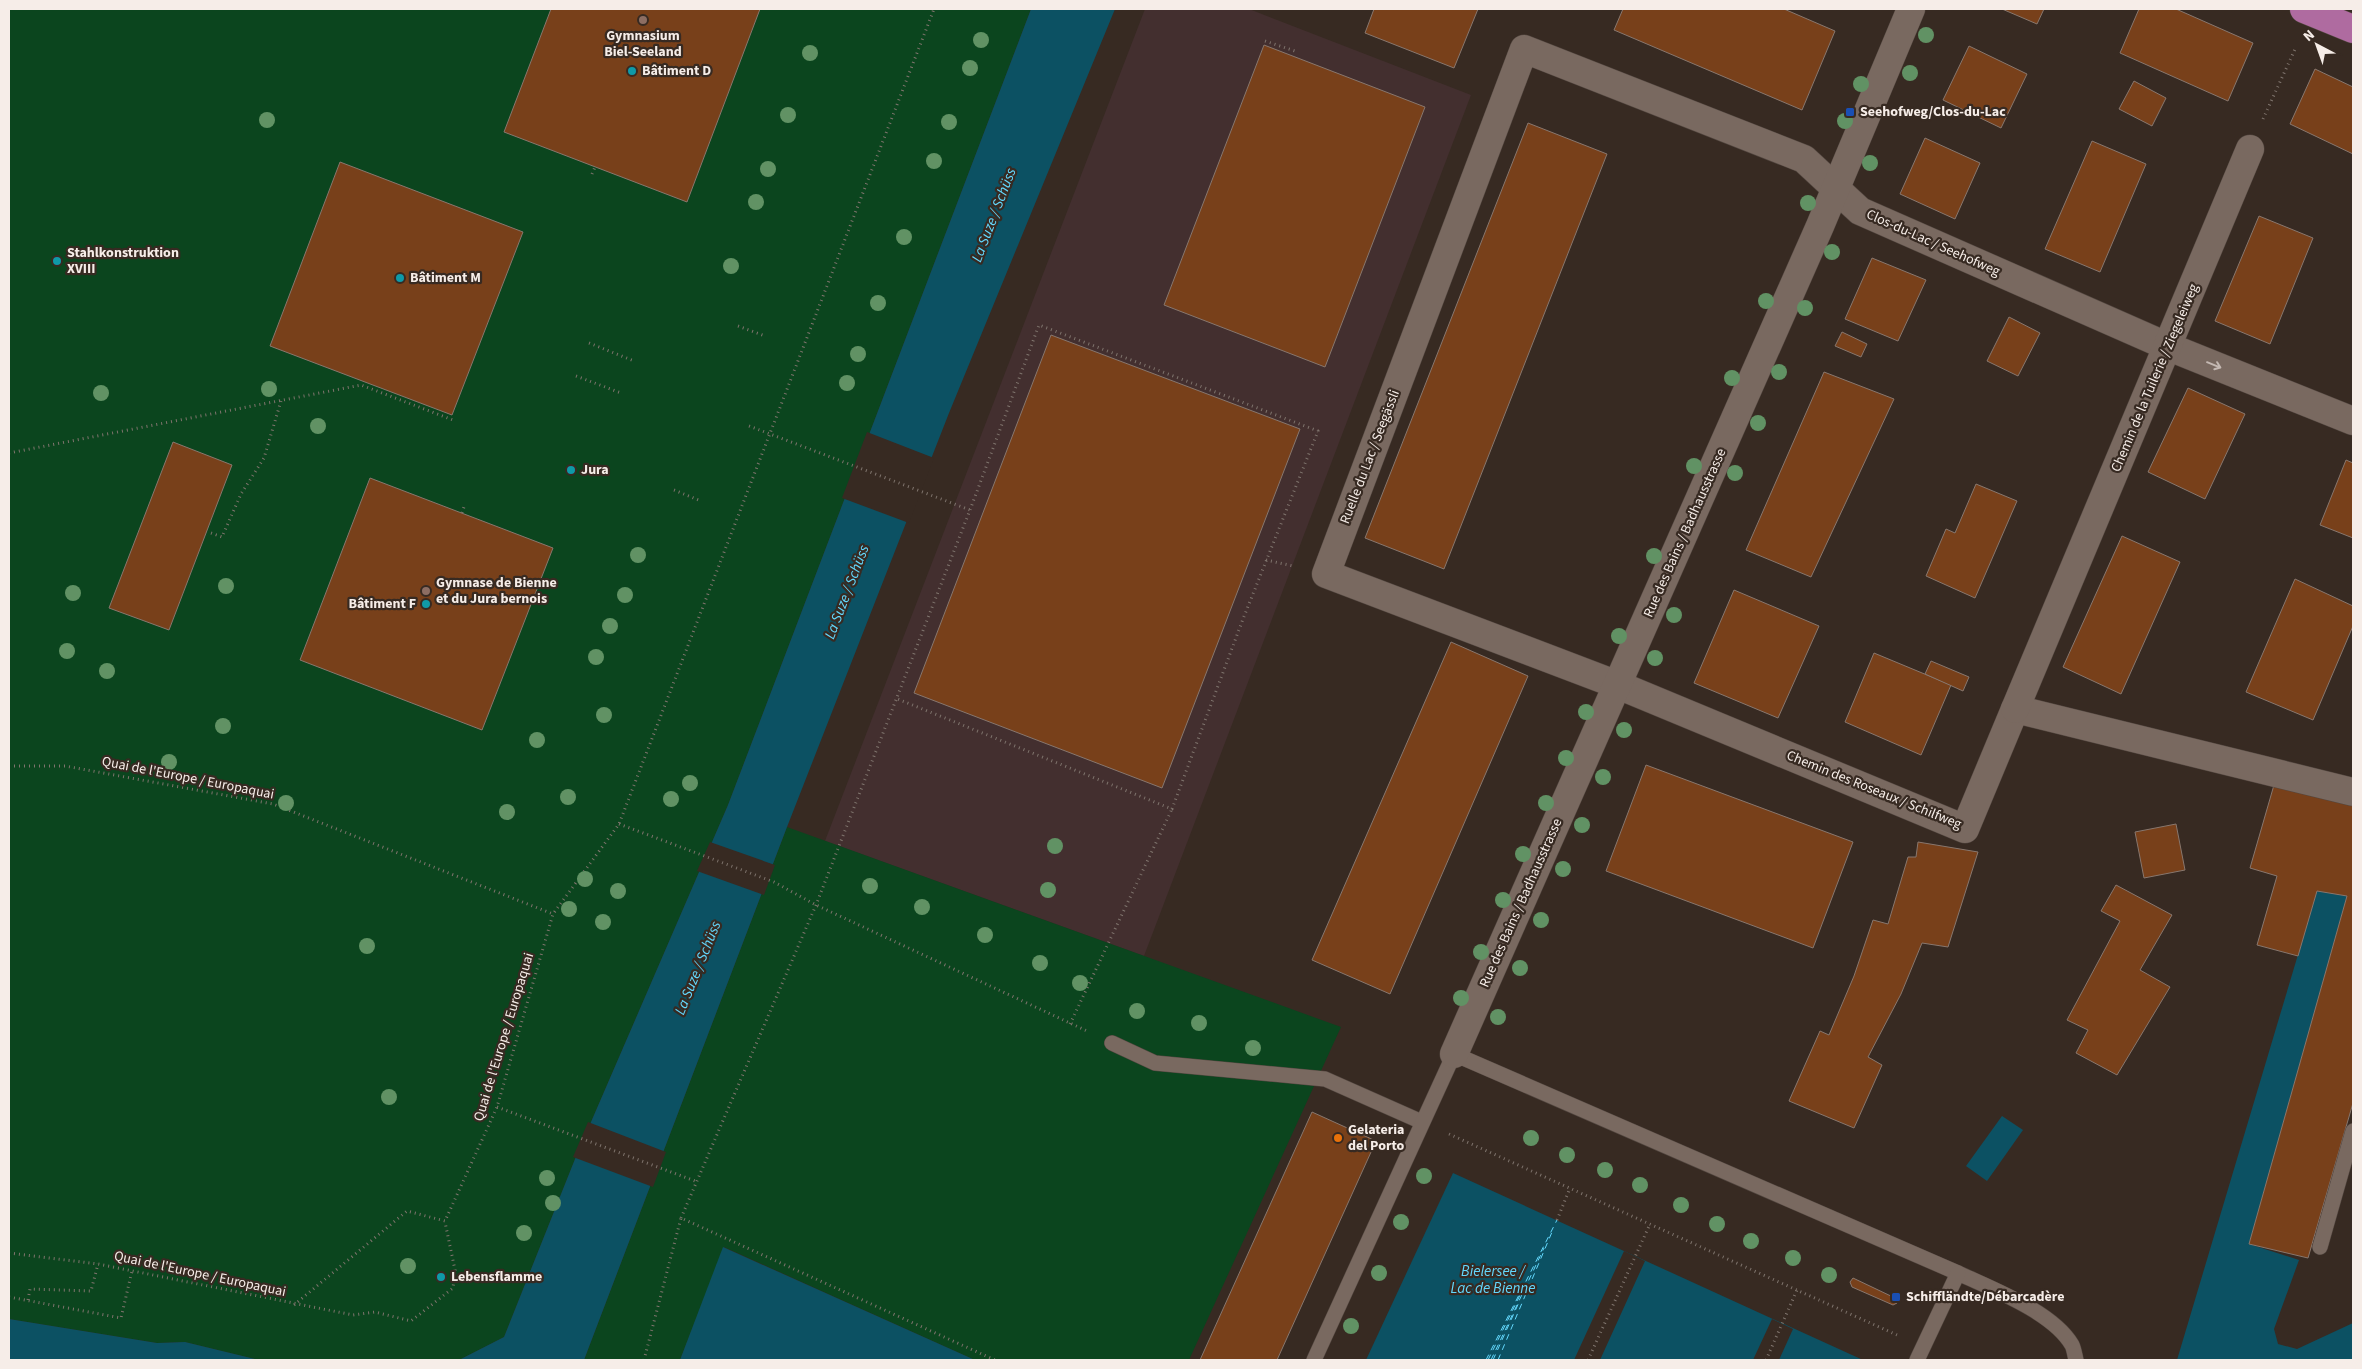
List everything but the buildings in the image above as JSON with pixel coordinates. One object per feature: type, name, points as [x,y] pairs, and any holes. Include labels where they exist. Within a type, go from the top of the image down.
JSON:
[{"type":"main road","points":[[2304,9],[2353,29]]},
{"type":"street","name":"Rue des Bains / Badhausstrasse","points":[[1454,1054],[1836,188],[1910,9]]},
{"type":"street","name":"Clos-du-Lac / Seehofweg","points":[[1524,49],[1804,159],[1860,211],[2169,347],[2353,421]]},
{"type":"street","name":"Ruelle du Lac / Seegässli","points":[[1524,49],[1326,574],[1618,685]]},
{"type":"street","name":"Chemin de la Tuilerie / Ziegeleiweg","points":[[2015,709],[2169,347],[2250,150]]},
{"type":"street","name":"Chemin des Roseaux / Schilfweg","points":[[1618,685],[1965,830],[2015,709]]},
{"type":"street","points":[[2015,709],[2353,792]]},
{"type":"lane","points":[[1112,1043],[1155,1063],[1326,1079],[1422,1122]]},
{"type":"lane","points":[[1314,1360],[1454,1054],[1958,1273],[2029,1306],[2051,1323],[2072,1345],[2076,1360]]},
{"type":"lane","points":[[2320,1247],[2353,1131]]},
{"type":"lane","points":[[1920,1354],[1958,1273]]},
{"type":"path","name":"Quai de l'Europe / Europaquai","points":[[9,1253],[98,1264],[294,1305],[406,1210],[445,1221],[497,1107],[553,914],[619,824],[934,9]]},
{"type":"path","points":[[1266,41],[1298,52]]},
{"type":"path","points":[[2250,150],[2296,47]]},
{"type":"path","points":[[592,174],[595,167]]},
{"type":"path","points":[[644,1360],[681,1218],[816,905],[895,698],[970,510],[1039,324],[1318,431],[1242,619],[1172,809],[1070,1024]]},
{"type":"path","points":[[738,326],[765,336]]},
{"type":"path","points":[[589,343],[634,361]]},
{"type":"path","points":[[576,376],[621,393]]},
{"type":"path","points":[[9,453],[361,385],[453,420]]},
{"type":"path","points":[[211,534],[222,537],[241,494],[264,458],[282,401]]},
{"type":"path","points":[[749,426],[970,510]]},
{"type":"path","points":[[674,490],[701,501]]},
{"type":"path","points":[[462,513],[465,504]]},
{"type":"path","points":[[895,698],[1172,809]]},
{"type":"path","name":"Quai de l'Europe / Europaquai","points":[[9,766],[65,766],[272,804],[553,914]]},
{"type":"path","points":[[619,824],[774,882],[816,905],[1112,1043]]},
{"type":"path","points":[[497,1107],[695,1182]]},
{"type":"path","points":[[1422,1122],[1797,1290],[1920,1354]]},
{"type":"path","points":[[1557,1220],[1570,1188]]},
{"type":"path","points":[[681,1218],[995,1360]]},
{"type":"path","points":[[294,1305],[353,1315],[375,1312],[411,1321],[453,1288],[455,1270],[445,1221]]},
{"type":"path","points":[[1588,1360],[1650,1224]]},
{"type":"path","points":[[28,1300],[30,1290],[91,1291],[98,1264]]},
{"type":"path","points":[[9,1297],[121,1318],[132,1272]]},
{"type":"path","points":[[1766,1360],[1797,1290]]},
{"type":"shaded area","points":[[1145,9],[1249,9],[1471,95],[1144,956],[825,841]]},
{"type":"green space","points":[[9,9],[1031,9],[728,805],[575,1159],[504,1337],[459,1360],[259,1360],[185,1342],[157,1343],[9,1319]]},
{"type":"green space","points":[[787,827],[1341,1027],[1189,1360],[975,1360],[724,1247],[680,1360],[584,1360]]},
{"type":"water","name":"La Suze / Schüss","points":[[1031,9],[1115,9],[949,413],[787,827],[584,1360],[459,1360],[504,1337],[575,1159],[728,805]]},
{"type":"water","points":[[2317,891],[2347,896],[2249,1244],[2299,1260],[2274,1329],[2278,1344],[2297,1349],[2353,1323],[2353,1360],[2177,1360]]},
{"type":"water","points":[[2002,1116],[2023,1130],[1987,1181],[1966,1166]]},
{"type":"water","name":"Bielersee / Lac de Bienne","points":[[1453,1173],[1863,1360],[1366,1360]]},
{"type":"water","points":[[723,1247],[975,1360],[680,1360]]},
{"type":"water","points":[[9,1319],[157,1343],[185,1342],[259,1360],[9,1360]]},
{"type":"pier","points":[[867,432],[934,458],[909,523],[842,498]]},
{"type":"pier","points":[[710,842],[775,865],[764,895],[697,871]]},
{"type":"pier","points":[[588,1122],[666,1152],[653,1187],[573,1157]]},
{"type":"pier","points":[[1624,1251],[1645,1261],[1600,1360],[1574,1360]]},
{"type":"pier","points":[[1772,1319],[1793,1329],[1779,1360],[1753,1360]]},
{"type":"ferry route","points":[[1486,1360],[1557,1220]]},
{"type":"ferry route","points":[[1498,1360],[1552,1232]]},
{"type":"ferry route","points":[[1491,1360],[1544,1248]]},
{"type":"ferry route","points":[[1488,1360],[1527,1281]]},
{"type":"ferry route","points":[[1493,1360],[1520,1300]]},
{"type":"place","name":"Gymnasium Biel-Seeland","points":[[643,20]]},
{"type":"place","name":"Bâtiment D","points":[[632,71]]},
{"type":"place","name":"Seehofweg/Clos-du-Lac","points":[[1850,112]]},
{"type":"place","name":"Stahlkonstruktion XVIII","points":[[57,261]]},
{"type":"place","name":"Bâtiment M","points":[[400,278]]},
{"type":"place","name":"Jura","points":[[571,470]]},
{"type":"place","name":"Gymnase de Bienne et du Jura bernois","points":[[426,591]]},
{"type":"place","name":"Bâtiment F","points":[[426,604]]},
{"type":"place","name":"Gelateria del Porto","points":[[1338,1138]]},
{"type":"place","name":"Lebensflamme","points":[[441,1277]]},
{"type":"place","name":"Schiffländte/Débarcadère","points":[[1896,1297]]}]
